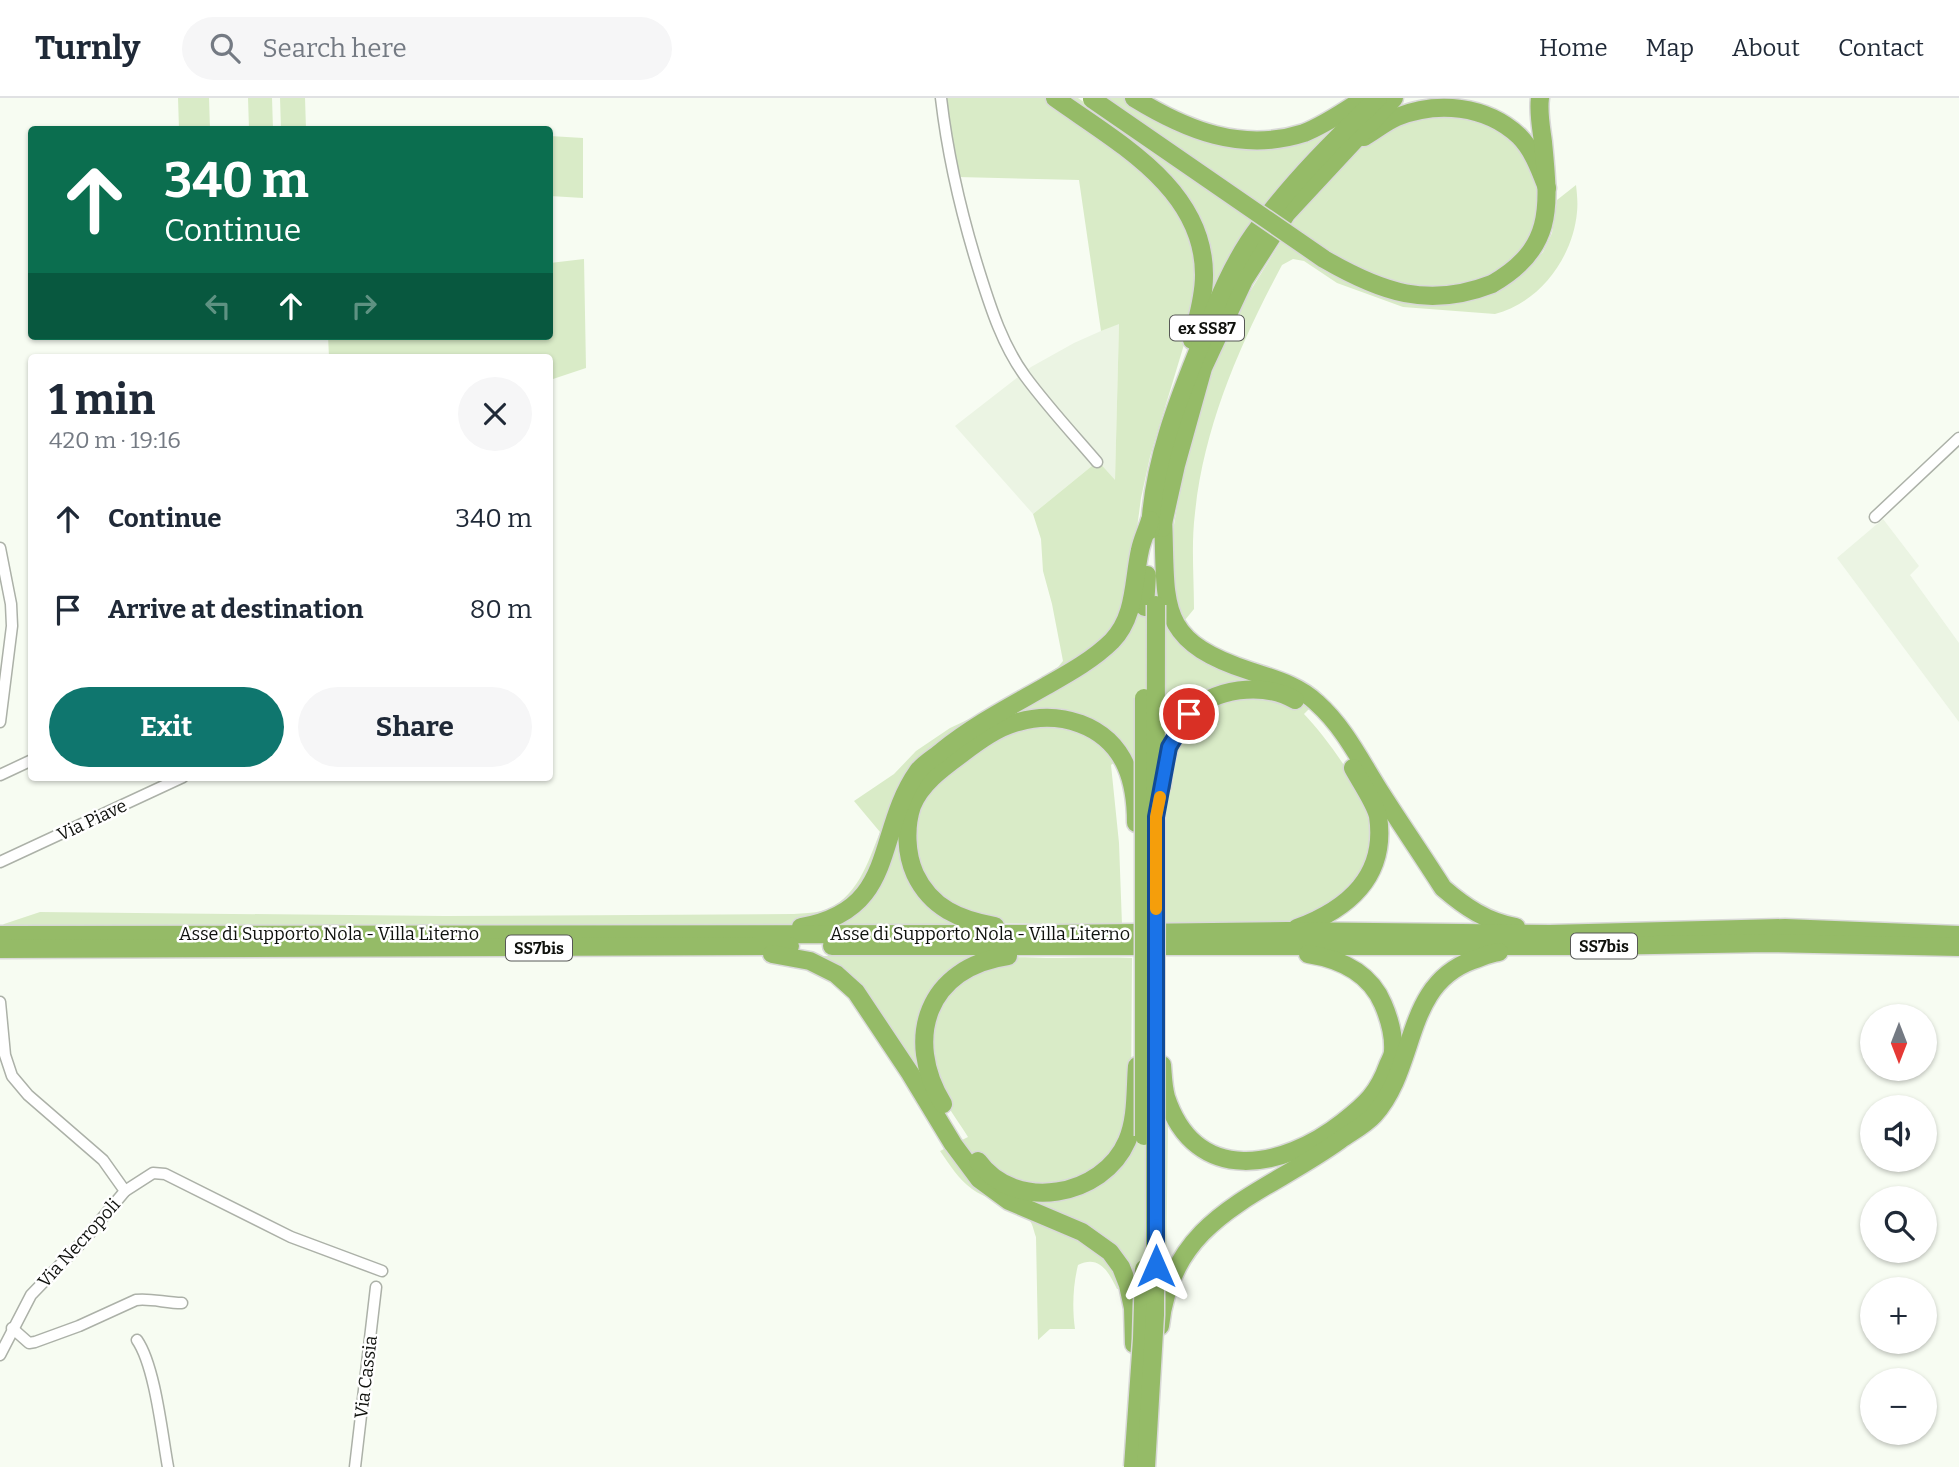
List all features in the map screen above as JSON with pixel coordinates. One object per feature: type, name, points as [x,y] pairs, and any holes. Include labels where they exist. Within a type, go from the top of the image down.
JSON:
[{"type":"highway","points":[[1055,98],[1157,174],[1177,196],[1192,220],[1203,258],[1202,297],[1175,408]]},
{"type":"highway","points":[[1134,98],[1167,118],[1216,136],[1241,141],[1277,138],[1304,132],[1339,115],[1365,98]]},
{"type":"highway","name":"ex SS87","points":[[1133,1467],[1156,1315],[1150,1030],[1142,859],[1150,608],[1158,468],[1175,408],[1223,288],[1257,229],[1314,159],[1378,98]]},
{"type":"highway","name":"ex SS87","points":[[1157,519],[1203,368],[1244,280],[1287,213],[1394,98]]},
{"type":"highway","points":[[1091,99],[1324,259],[1363,279],[1396,291],[1430,297],[1450,297],[1492,284],[1520,265],[1533,247],[1545,220],[1548,188],[1540,98]]},
{"type":"highway","points":[[1343,150],[1394,118],[1421,109],[1459,108],[1490,116],[1519,136],[1534,157],[1548,188]]},
{"type":"highway","points":[[1157,519],[1140,549],[1150,608],[1204,653],[1301,690],[1332,718],[1357,764],[1377,814],[1377,851],[1367,881],[1342,905],[1321,919],[1287,931]]},
{"type":"highway","points":[[758,934],[821,923],[837,917],[854,904],[869,889],[878,871],[905,794],[920,769],[1077,668],[1150,608]]},
{"type":"highway","name":"ex SS87","points":[[1150,608],[1156,817],[1150,1030]]},
{"type":"highway","points":[[1156,817],[1164,763],[1178,730],[1189,714],[1215,697],[1234,691],[1273,691],[1292,698],[1310,710],[1339,742],[1443,888],[1466,907],[1500,924],[1550,934]]},
{"type":"highway","points":[[1054,934],[969,921],[937,905],[914,871],[907,842],[912,806],[926,783],[964,743],[1016,722],[1036,718],[1054,717],[1085,725],[1105,740],[1126,766],[1136,801],[1136,823],[1142,859]]},
{"type":"highway","name":"Asse di Supporto Nola - Villa Literno","points":[[3,942],[1287,931],[1550,934],[1785,928],[1959,935]]},
{"type":"highway","name":"Asse di Supporto Nola - Villa Literno","points":[[3,942],[680,947],[1597,946],[1769,943],[1959,947]]},
{"type":"highway","points":[[1146,1378],[1162,1313],[1183,1255],[1202,1232],[1229,1208],[1327,1142],[1372,1117],[1388,1097],[1431,988],[1458,965],[1494,952],[1597,946]]},
{"type":"highway","points":[[680,947],[777,954],[810,961],[836,974],[856,992],[957,1141],[995,1177],[1021,1189],[1055,1193],[1071,1190],[1098,1177],[1119,1155],[1127,1141],[1134,1110],[1137,1062],[1150,1030]]},
{"type":"highway","points":[[1072,947],[1049,953],[986,959],[958,974],[946,985],[925,1024],[924,1058],[932,1086],[970,1169],[993,1191],[1028,1211],[1083,1232],[1110,1252],[1121,1267],[1133,1308],[1134,1344],[1146,1378]]},
{"type":"highway","points":[[1150,1030],[1163,1083],[1176,1120],[1191,1139],[1207,1151],[1228,1161],[1258,1162],[1327,1142],[1380,1087],[1393,1051],[1389,1019],[1377,989],[1343,962],[1311,954],[1249,947]]},
{"type":"highway","name":"ex SS87","points":[[1146,1378],[1146,1467]]},
{"type":"street","points":[[942,98],[952,169],[966,229],[1006,344],[1025,376],[1097,462]]},
{"type":"street","points":[[1875,517],[1959,438]]},
{"type":"street","points":[[0,548],[12,626],[0,722]]},
{"type":"street","points":[[0,775],[28,762]]},
{"type":"street","name":"Via Piave","points":[[0,862],[174,781]]},
{"type":"street","name":"Via Necropoli","points":[[0,1002],[5,1055],[12,1076],[28,1095],[103,1160],[125,1191],[84,1240],[31,1295],[0,1355]]},
{"type":"street","points":[[0,1072],[12,1076]]},
{"type":"street","points":[[125,1191],[153,1173],[165,1174],[290,1237],[382,1270]]},
{"type":"street","name":"Via Cassia","points":[[355,1467],[376,1287]]},
{"type":"street","points":[[12,1328],[29,1343],[79,1326],[136,1300],[146,1298],[164,1303],[182,1303]]},
{"type":"street","points":[[137,1340],[151,1379],[168,1467]]},
{"type":"shaded area","points":[[1119,323],[1115,481],[1098,461],[1033,514],[955,426],[1031,367],[1074,343]]},
{"type":"shaded area","points":[[1883,519],[1919,566],[1910,575],[1959,643],[1959,722],[1837,558]]},
{"type":"green space","points":[[178,98],[209,98],[210,126],[179,126]]},
{"type":"green space","points":[[248,98],[272,98],[273,126],[249,126]]},
{"type":"green space","points":[[280,98],[305,98],[306,126],[281,126]]},
{"type":"green space","points":[[944,98],[1047,98],[1160,185],[1187,223],[1199,269],[1196,305],[1150,457],[1141,498],[1130,581],[1120,615],[1130,620],[1133,613],[1163,613],[1178,637],[1195,653],[1227,669],[1280,687],[1312,706],[1304,714],[1333,749],[1352,778],[1369,818],[1371,836],[1365,868],[1347,895],[1320,914],[1289,923],[1164,925],[1166,782],[1170,782],[1171,751],[1134,750],[1134,776],[1124,755],[1111,765],[1119,843],[1122,925],[1000,923],[958,913],[939,900],[927,887],[919,872],[912,838],[919,804],[928,789],[945,772],[978,749],[972,741],[954,752],[924,779],[912,796],[902,834],[904,854],[919,889],[932,904],[947,916],[965,924],[965,927],[824,927],[847,915],[863,901],[874,886],[911,793],[922,776],[936,762],[969,739],[963,731],[928,756],[907,781],[895,807],[877,862],[859,893],[846,906],[809,921],[744,927],[1,927],[40,912],[445,916],[794,914],[822,911],[844,898],[860,879],[880,832],[854,801],[894,774],[916,751],[950,728],[997,706],[1058,667],[1063,661],[1043,571],[1041,539],[1033,514],[1098,461],[1115,480],[1119,324],[1101,331],[1079,180],[958,177]]},
{"type":"green space","points":[[1061,98],[1078,98],[1104,116],[1103,98],[1124,98],[1154,117],[1222,143],[1343,118],[1208,308],[1194,218]]},
{"type":"green space","points":[[1420,114],[1478,118],[1518,142],[1538,184],[1539,214],[1532,234],[1512,263],[1493,276],[1447,291],[1390,283],[1338,260],[1289,228],[1330,175],[1354,151],[1380,132]]},
{"type":"green space","points":[[553,136],[583,138],[583,198],[553,196]]},
{"type":"green space","points":[[1576,185],[1574,229],[1561,262],[1551,276],[1526,300],[1495,314],[1403,307],[1337,283],[1304,261],[1293,259],[1282,265],[1252,324],[1226,385],[1207,448],[1194,525],[1194,609],[1185,620],[1169,584],[1169,554],[1189,437],[1223,343],[1249,293],[1283,238],[1334,268],[1467,300],[1499,290],[1524,273],[1543,252],[1552,233],[1557,200]]},
{"type":"green space","points":[[584,259],[586,368],[553,379],[553,354],[329,354],[328,340],[553,340],[553,263]]},
{"type":"green space","points":[[978,956],[943,983],[932,998],[920,1034],[924,1074],[935,1101],[960,1141],[968,1137],[938,1088],[928,1053],[933,1017],[940,1001],[951,987],[964,974],[997,959],[1132,958],[1131,1100],[1126,1101],[1126,1127],[1162,1127],[1162,1107],[1168,1121],[1166,1281],[1133,1289],[1117,1289],[1103,1267],[1092,1262],[1078,1265],[1074,1297],[1075,1329],[1050,1329],[1038,1340],[1036,1237],[1031,1223],[1019,1211],[972,1189],[954,1171],[940,1151],[956,1143],[871,1004],[846,978],[817,958]]},
{"type":"slow traffic","points":[[1156,909],[1156,817],[1160,797]]},
{"type":"route","points":[[1156,1266],[1156,817],[1169,747],[1189,714]]}]
